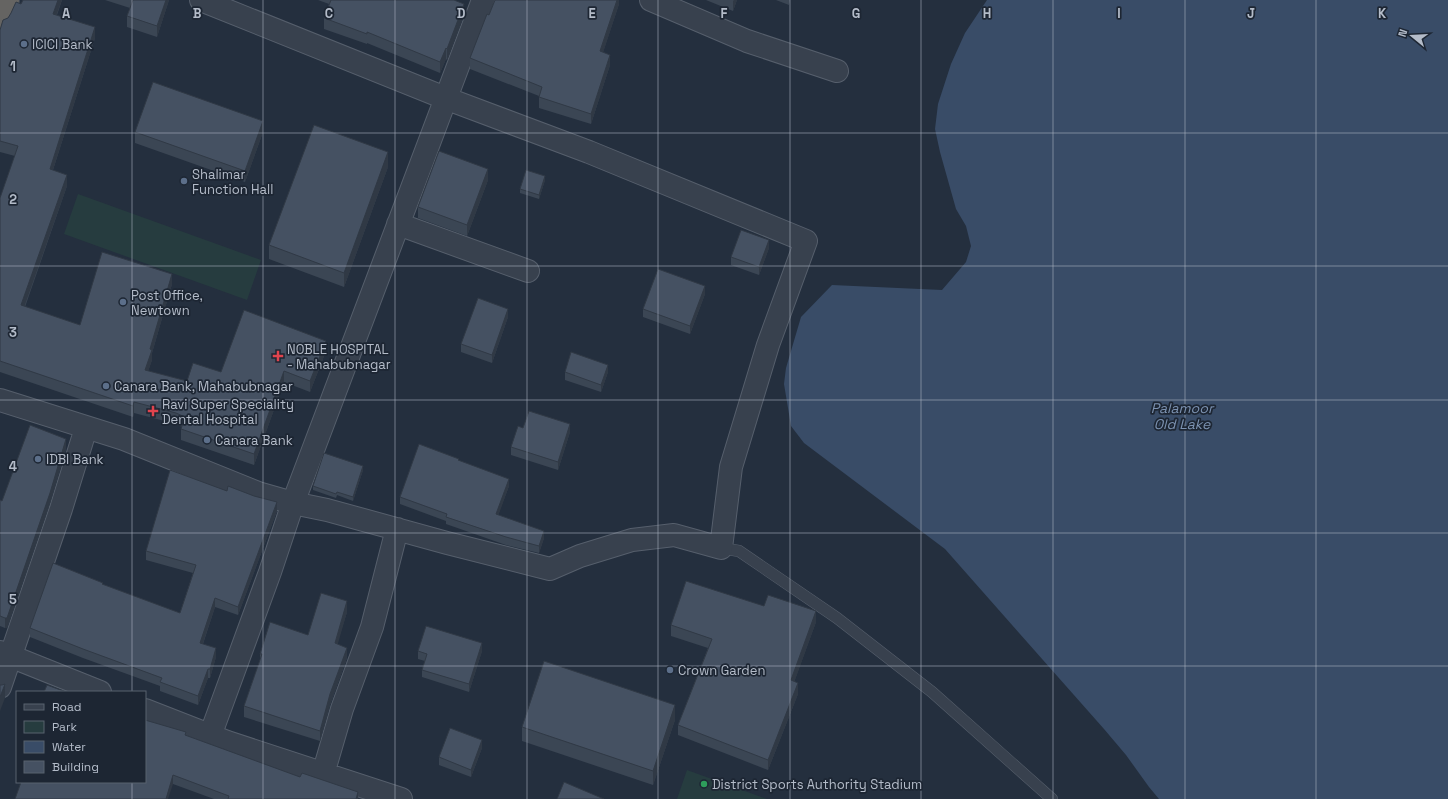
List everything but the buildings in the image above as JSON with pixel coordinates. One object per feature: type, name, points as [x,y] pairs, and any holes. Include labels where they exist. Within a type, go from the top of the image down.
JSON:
[{"type":"highway","points":[[0,19],[8,0]]},
{"type":"street","points":[[0,400],[124,440],[258,493],[550,569],[580,556],[632,540],[674,535],[721,548],[731,467],[768,345],[806,241],[589,152],[445,98],[201,0]]},
{"type":"street","points":[[210,736],[270,572],[293,503],[483,0]]},
{"type":"street","points":[[651,0],[747,41],[837,71]]},
{"type":"street","points":[[398,224],[528,271]]},
{"type":"street","points":[[0,686],[5,654],[61,509],[86,428]]},
{"type":"street","points":[[323,774],[342,709],[372,627],[397,529]]},
{"type":"street","points":[[5,654],[98,691]]},
{"type":"street","points":[[146,710],[227,742],[401,799]]},
{"type":"lane","points":[[721,548],[739,550],[837,618],[932,692],[1052,799]]},
{"type":"green space","points":[[78,194],[261,260],[247,300],[64,234]]},
{"type":"green space","name":"District Sports Authority Stadium","points":[[687,770],[767,799],[677,799]]},
{"type":"water","name":"Palamoor Old Lake","points":[[987,0],[1448,0],[1448,799],[1159,799],[1126,755],[1104,729],[945,549],[804,443],[791,426],[784,384],[786,368],[801,317],[832,285],[942,290],[966,262],[971,246],[966,226],[956,209],[935,129],[938,104],[951,64],[965,33]]},
{"type":"place","name":"ICICI Bank","points":[[24,44]]},
{"type":"place","name":"Shalimar Function Hall","points":[[184,181]]},
{"type":"place","name":"Post Office, Newtown","points":[[123,302]]},
{"type":"place","name":"NOBLE HOSPITAL - Mahabubnagar","points":[[278,356]]},
{"type":"place","name":"Canara Bank, Mahabubnagar","points":[[106,386]]},
{"type":"place","name":"Ravi Super Speciality Dental Hospital","points":[[153,411]]},
{"type":"place","name":"Canara Bank","points":[[207,440]]},
{"type":"place","name":"IDBI Bank","points":[[38,459]]},
{"type":"place","name":"Crown Garden","points":[[670,670]]},
{"type":"place","name":"District Sports Authority Stadium","points":[[704,784]]}]
